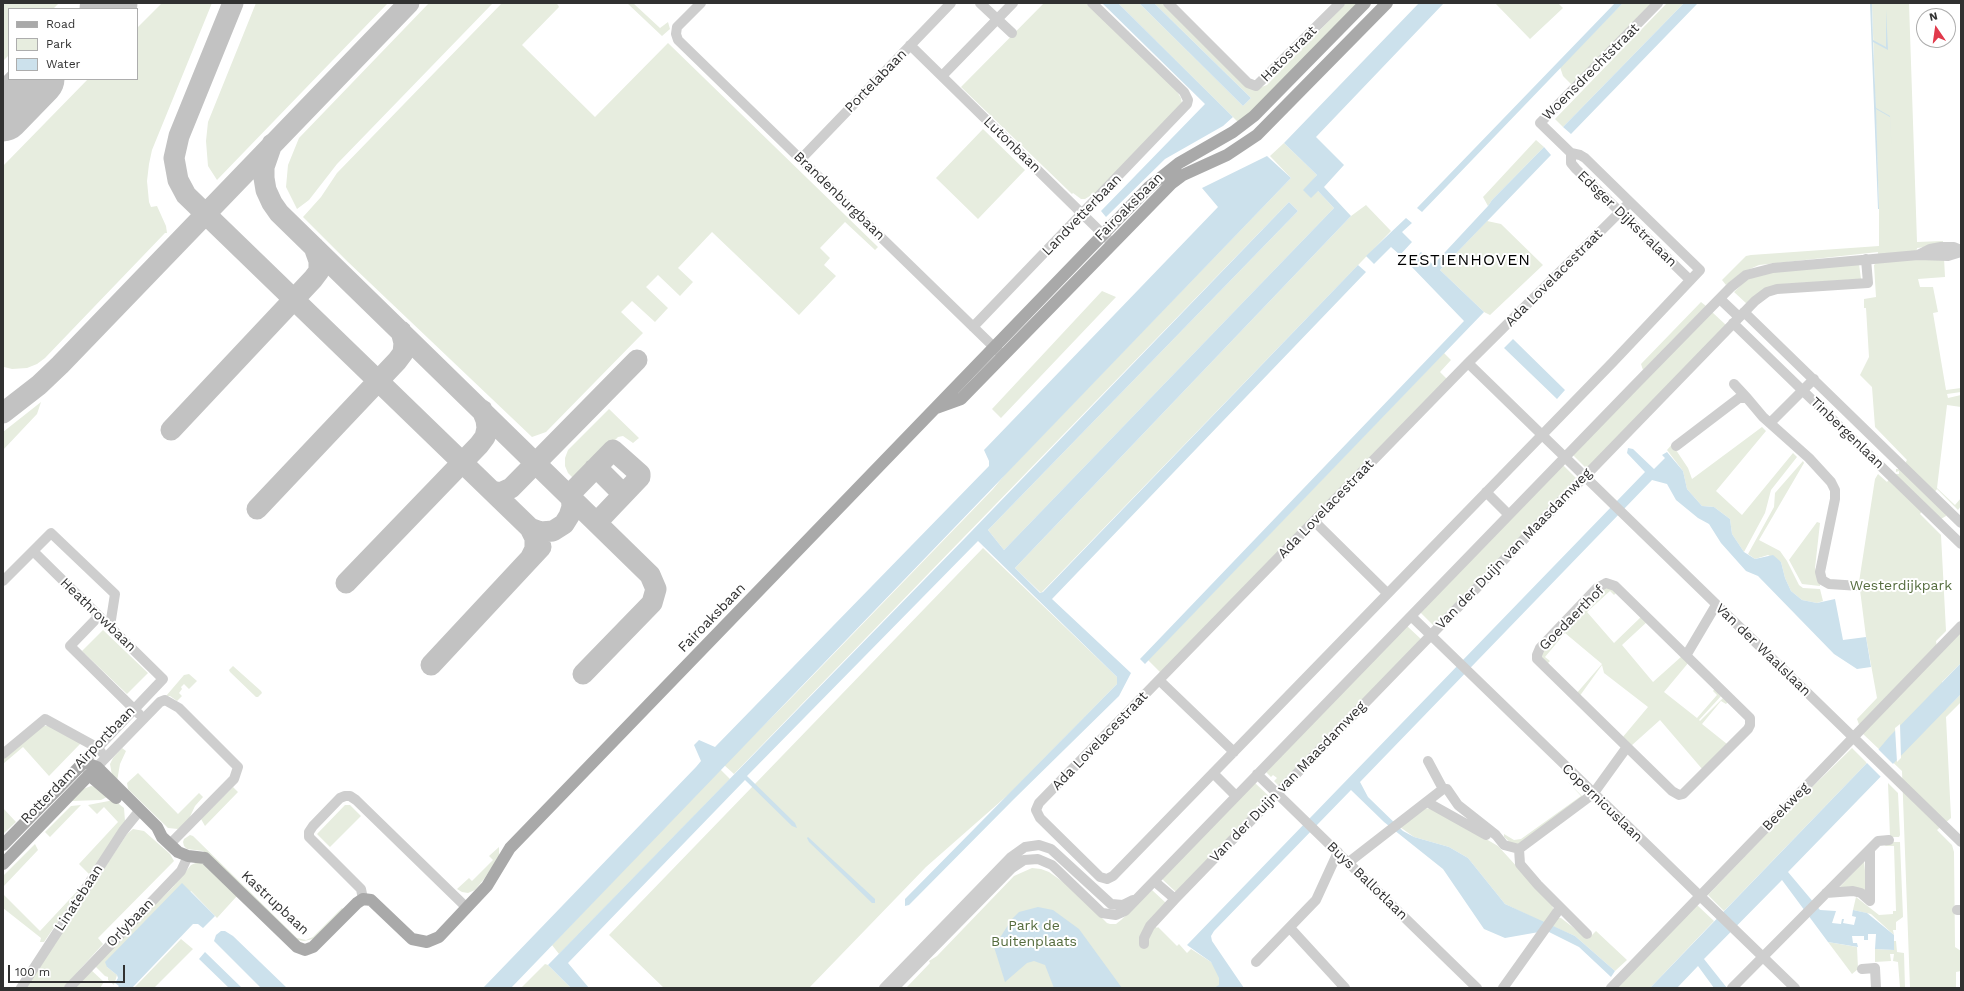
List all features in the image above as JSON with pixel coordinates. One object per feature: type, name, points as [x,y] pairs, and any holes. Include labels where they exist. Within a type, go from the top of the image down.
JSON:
[{"type":"main road","name":"Fairoaksbaan","points":[[363,899],[371,900],[412,939],[427,942],[439,937],[487,886],[510,848],[1162,174],[1233,132],[1254,116],[1365,3]]},
{"type":"main road","name":"Fairoaksbaan","points":[[934,408],[961,399],[1171,184],[1183,175],[1227,155],[1257,135],[1387,3]]},
{"type":"main road","name":"Kastrupbaan","points":[[84,762],[137,813],[157,827],[166,841],[178,852],[188,856],[205,858],[297,947],[305,950],[312,947],[363,899]]},
{"type":"main road","name":"Rotterdam Airportbaan","points":[[3,845],[84,762]]},
{"type":"main road","name":"Rotterdam Airportbaan","points":[[3,864],[93,771]]},
{"type":"street","name":"Brandenburgbaan","points":[[701,3],[677,28],[676,34],[678,40],[1004,356]]},
{"type":"street","name":"Portelabaan","points":[[801,159],[951,3]]},
{"type":"street","points":[[980,3],[1012,33]]},
{"type":"street","points":[[942,76],[1013,3]]},
{"type":"street","name":"Landvetterbaan","points":[[973,327],[1186,108],[1188,100],[1184,92],[1092,3]]},
{"type":"street","name":"Hatostraat","points":[[1168,3],[1248,83],[1256,86],[1340,3]]},
{"type":"street","name":"Woensdrechtstraat","points":[[1540,123],[1658,3]]},
{"type":"street","name":"Lutonbaan","points":[[910,45],[1113,244]]},
{"type":"street","name":"Edsger Dijkstralaan","points":[[1540,123],[1571,153],[1580,154],[1585,158],[1700,270],[1690,280],[1576,169],[1571,163],[1571,153]]},
{"type":"street","name":"Ada Lovelacestraat","points":[[1213,773],[1113,876],[1107,879],[1100,877],[1040,818],[1036,810],[1039,803],[1468,363],[1630,202]]},
{"type":"street","name":"Van der Duijn van Maasdamweg","points":[[894,988],[1012,868],[1024,860],[1038,859],[1052,865],[1096,908],[1106,915],[1116,915],[1125,912],[1410,616],[1737,282],[1757,271],[1773,268],[1918,255],[1930,249],[1941,247],[1954,247],[1961,251]]},
{"type":"street","name":"Van der Duijn van Maasdamweg","points":[[1144,944],[1144,938],[1150,926],[1529,535],[1584,476],[1759,297],[1772,290],[1868,283],[1866,259]]},
{"type":"street","points":[[1213,773],[1542,435],[1690,280]]},
{"type":"street","name":"Tinbergenlaan","points":[[1720,299],[1739,317],[1814,379],[1958,520]]},
{"type":"street","name":"Tinbergenlaan","points":[[1739,317],[1802,390],[1961,544]]},
{"type":"street","name":"Van der Waalslaan","points":[[1468,363],[1961,842]]},
{"type":"street","points":[[1770,423],[1814,379]]},
{"type":"street","points":[[1734,384],[1770,423],[1809,458],[1831,482],[1835,490],[1835,499],[1820,572],[1822,580],[1829,584],[1860,586]]},
{"type":"street","points":[[1676,446],[1739,398],[1747,398]]},
{"type":"street","name":"Van der Duijn van Maasdamweg","points":[[1486,492],[1509,515]]},
{"type":"street","points":[[1944,526],[1958,520]]},
{"type":"street","points":[[1314,521],[1387,593]]},
{"type":"street","points":[[3,580],[51,534],[115,594],[110,626]]},
{"type":"street","name":"Heathrowbaan","points":[[33,551],[164,678]]},
{"type":"street","name":"Goedaerthof","points":[[1606,583],[1615,586],[1687,654],[1747,713],[1751,722],[1748,729],[1687,792],[1679,795],[1672,791],[1627,747],[1537,659],[1538,652],[1597,588],[1606,583]]},
{"type":"street","points":[[1687,654],[1716,605]]},
{"type":"street","points":[[99,616],[70,646],[139,714],[142,722]]},
{"type":"street","name":"Copernicuslaan","points":[[1410,616],[1795,988]]},
{"type":"street","name":"Beekweg","points":[[1611,988],[1961,626]]},
{"type":"street","name":"Rotterdam Airportbaan","points":[[84,762],[164,678]]},
{"type":"street","points":[[1159,680],[1234,752]]},
{"type":"street","name":"Rotterdam Airportbaan","points":[[93,771],[160,702],[165,700],[179,708],[238,767],[234,779],[190,825],[166,841]]},
{"type":"street","points":[[3,754],[44,719],[98,748],[106,758]]},
{"type":"street","points":[[1520,849],[1593,794],[1627,747]]},
{"type":"street","points":[[1428,761],[1443,789],[1448,791],[1473,822]]},
{"type":"street","name":"Van der Duijn van Maasdamweg","points":[[1213,773],[1236,796]]},
{"type":"street","name":"Buys Ballotlaan","points":[[1257,774],[1477,988]]},
{"type":"street","points":[[1349,862],[1443,789]]},
{"type":"street","points":[[363,899],[360,889],[309,837],[309,832],[331,807],[340,798],[345,796],[350,796],[356,800],[467,908]]},
{"type":"street","points":[[1427,802],[1449,814],[1473,822],[1496,835],[1503,843],[1506,850],[1520,864],[1557,913],[1574,922],[1587,934]]},
{"type":"street","points":[[1449,814],[1458,805]]},
{"type":"street","name":"Linatebaan","points":[[21,988],[123,831],[137,813]]},
{"type":"street","points":[[23,824],[33,834]]},
{"type":"street","points":[[1952,834],[1961,827]]},
{"type":"street","points":[[1733,987],[1870,848],[1878,841],[1889,840]]},
{"type":"street","points":[[1503,843],[1520,849]]},
{"type":"street","name":"Van der Duijn van Maasdamweg","points":[[884,988],[1011,857],[1025,847],[1039,845],[1051,849],[1111,904],[1119,906],[1128,904],[1143,892]]},
{"type":"street","points":[[1826,893],[1853,891],[1861,893],[1870,901],[1870,848]]},
{"type":"street","points":[[1520,849],[1520,864]]},
{"type":"street","points":[[1256,962],[1316,900],[1338,852]]},
{"type":"street","name":"Orlybaan","points":[[69,988],[181,871],[188,856]]},
{"type":"street","points":[[1154,881],[1175,900]]},
{"type":"street","points":[[1503,988],[1557,913]]},
{"type":"street","points":[[1290,928],[1345,988]]},
{"type":"street","points":[[1862,969],[1875,968],[1876,988]]},
{"type":"green space","points":[[3,3],[59,3],[54,8],[8,8],[8,56],[3,61]]},
{"type":"green space","points":[[162,3],[212,3],[152,150],[149,164],[147,181],[149,202],[151,207],[157,206],[166,226],[167,233],[165,233],[45,358],[37,364],[27,368],[12,369],[4,367],[3,166],[87,80],[138,80],[138,27]]},
{"type":"green space","points":[[256,3],[388,3],[217,180],[208,166],[206,141],[208,122]]},
{"type":"green space","points":[[429,3],[493,3],[337,164],[309,200],[297,209],[286,187],[288,165],[299,138]]},
{"type":"green space","points":[[502,3],[556,3],[558,5],[559,7],[522,45],[595,117],[668,43],[878,247],[875,250],[845,222],[820,248],[830,258],[824,265],[836,276],[799,315],[712,232],[678,268],[693,282],[680,296],[658,275],[646,287],[668,308],[655,322],[632,301],[621,312],[643,333],[546,432],[532,437],[348,262],[303,217],[321,197],[337,173]]},
{"type":"green space","points":[[627,3],[633,3],[660,28],[668,22],[670,29],[662,36]]},
{"type":"green space","points":[[1044,3],[1086,3],[1176,90],[1181,98],[1182,104],[1095,195],[1093,194],[1085,199],[1081,199],[1073,193],[1072,194],[961,87]]},
{"type":"green space","points":[[1118,3],[1139,3],[1243,106],[1251,98],[1154,3],[1163,3],[1247,86],[1256,89],[1267,85],[1346,3],[1359,3],[1240,124]]},
{"type":"green space","points":[[1495,3],[1558,3],[1563,8],[1530,39]]},
{"type":"green space","points":[[1623,3],[1654,3],[1574,87],[1563,76],[1560,67]]},
{"type":"green space","points":[[1667,3],[1684,3],[1563,127],[1555,119]]},
{"type":"green space","name":"Westerdijkpark","points":[[1872,3],[1909,3],[1917,242],[1943,241],[1943,245],[1917,248],[1916,259],[1944,258],[1945,277],[1918,279],[1920,287],[1933,287],[1938,312],[1933,313],[1946,390],[1961,388],[1961,392],[1947,394],[1948,398],[1961,395],[1961,407],[1947,405],[1937,488],[1955,505],[1961,498],[1961,506],[1958,510],[1937,489],[1931,497],[1946,516],[1941,519],[1926,506],[1920,514],[1941,535],[1946,631],[1936,641],[1938,654],[1961,631],[1961,663],[1942,682],[1946,709],[1961,694],[1961,702],[1946,717],[1951,818],[1937,830],[1952,845],[1954,852],[1955,947],[1961,951],[1961,971],[1956,972],[1956,988],[1910,988],[1902,771],[1862,733],[1857,719],[1877,698],[1866,637],[1859,582],[1875,479],[1878,474],[1887,482],[1893,474],[1899,474],[1899,471],[1896,472],[1896,469],[1902,469],[1907,460],[1875,427],[1872,387],[1860,375],[1869,357],[1866,308],[1864,308],[1864,299],[1876,297],[1874,265],[1877,262],[1878,252],[1759,265],[1741,273],[1726,285],[1722,280],[1746,256],[1879,246]]},
{"type":"green space","points":[[983,129],[1025,170],[978,219],[936,178]]},
{"type":"green space","points":[[1536,140],[1544,147],[1492,200],[1488,206],[1483,197]]},
{"type":"green space","points":[[1284,143],[1317,175],[1304,191],[1318,191],[1334,208],[1004,550],[988,530],[1298,211],[1289,202],[734,774],[724,765],[791,698],[993,489],[1007,472],[1291,178],[1270,156]]},
{"type":"green space","points":[[1366,205],[1391,231],[1041,593],[1015,568],[1351,216]]},
{"type":"green space","points":[[1487,221],[1501,224],[1543,265],[1490,315],[1484,312],[1440,270]]},
{"type":"green space","points":[[1859,264],[1861,279],[1784,284],[1747,304],[1734,292],[1746,280],[1766,273]]},
{"type":"green space","points":[[1102,291],[1116,297],[1001,418],[992,409]]},
{"type":"green space","points":[[1701,302],[1706,306],[1643,370],[1641,364]]},
{"type":"green space","points":[[1712,312],[1726,325],[1587,469],[1572,454]]},
{"type":"green space","points":[[1444,353],[1451,360],[1440,372],[1447,379],[1161,673],[1148,660]]},
{"type":"green space","points":[[41,402],[37,414],[3,450],[3,432]]},
{"type":"green space","points":[[609,409],[639,438],[633,443],[623,436],[618,437],[576,481],[568,473],[565,466],[565,458],[568,450]]},
{"type":"green space","points":[[1762,427],[1766,431],[1716,491],[1742,515],[1793,453],[1797,457],[1771,490],[1765,513],[1744,552],[1732,534],[1730,519],[1714,507],[1702,506],[1687,489],[1683,471],[1667,450],[1674,442],[1676,450],[1688,468],[1692,479]]},
{"type":"green space","points":[[1803,461],[1804,463],[1759,540],[1780,551],[1787,561],[1799,585],[1803,588],[1820,589],[1823,601],[1817,603],[1802,600],[1791,591],[1785,578],[1781,562],[1768,555],[1755,559],[1748,554],[1774,507],[1775,493]]},
{"type":"green space","points":[[1563,465],[1577,479],[1435,627],[1420,612]]},
{"type":"green space","points":[[1817,522],[1820,523],[1815,568],[1820,581],[1820,586],[1802,584],[1789,560]]},
{"type":"green space","points":[[983,548],[1117,677],[1117,684],[1009,794],[926,867],[809,988],[664,988],[609,935]]},
{"type":"green space","points":[[1607,585],[1618,591],[1614,595],[1610,591],[1587,612],[1614,643],[1642,616],[1648,621],[1622,645],[1653,682],[1682,656],[1689,662],[1664,692],[1697,718],[1717,695],[1713,691],[1716,687],[1723,694],[1699,720],[1700,721],[1725,696],[1730,700],[1726,704],[1721,701],[1702,724],[1727,744],[1703,770],[1660,720],[1631,746],[1622,738],[1648,707],[1604,673],[1602,665],[1579,697],[1576,694],[1602,664],[1565,633],[1545,657],[1550,661],[1546,665],[1540,654],[1599,593],[1601,594],[1603,592],[1601,591]]},
{"type":"green space","points":[[1407,626],[1422,640],[1280,787],[1274,781],[1277,778],[1273,775],[1271,777],[1266,772]]},
{"type":"green space","points":[[103,630],[148,673],[127,694],[82,651]]},
{"type":"green space","points":[[233,666],[261,691],[262,693],[258,697],[256,697],[230,672],[229,670]]},
{"type":"green space","points":[[189,674],[197,681],[189,689],[184,684],[181,687],[182,689],[179,693],[182,696],[177,701],[170,696],[166,696],[184,675]]},
{"type":"green space","points":[[41,726],[49,726],[81,743],[49,776],[23,747],[3,764],[3,758]]},
{"type":"green space","points":[[122,748],[126,751],[120,764],[117,781],[112,775],[110,764]]},
{"type":"green space","points":[[1852,748],[1867,763],[1724,911],[1708,895],[1794,805]]},
{"type":"green space","points":[[720,769],[730,779],[559,954],[552,945]]},
{"type":"green space","points":[[138,773],[178,814],[199,793],[203,797],[195,806],[188,821],[178,829],[168,828],[128,789],[127,783]]},
{"type":"green space","points":[[1567,781],[1583,797],[1518,844],[1512,844],[1504,837],[1504,834],[1514,840],[1521,839],[1581,796]]},
{"type":"green space","points":[[1255,783],[1270,797],[1177,893],[1162,879]]},
{"type":"green space","points":[[1888,783],[1898,793],[1899,837],[1890,837]]},
{"type":"green space","points":[[91,786],[96,787],[109,796],[101,800],[71,801],[83,789]]},
{"type":"green space","points":[[233,787],[238,792],[205,826],[201,819]]},
{"type":"green space","points":[[114,800],[124,808],[125,821],[90,875],[79,864],[118,822],[104,807],[97,814],[88,805]]},
{"type":"green space","points":[[81,805],[50,837],[45,832],[71,806]]},
{"type":"green space","points":[[345,805],[350,805],[361,816],[330,847],[317,834]]},
{"type":"green space","points":[[3,808],[16,822],[3,834]]},
{"type":"green space","points":[[1426,808],[1438,811],[1498,846],[1552,905],[1554,911],[1547,924],[1505,904],[1468,858],[1449,847],[1414,837],[1400,827]]},
{"type":"green space","points":[[133,829],[144,831],[170,854],[174,861],[98,938],[103,944],[63,988],[25,988],[127,834]]},
{"type":"green space","points":[[190,835],[193,836],[297,938],[306,940],[313,937],[342,908],[344,910],[313,939],[304,941],[298,940],[203,851],[187,849],[183,842],[184,839]]},
{"type":"green space","points":[[1879,842],[1900,842],[1903,917],[1896,922],[1896,930],[1893,930],[1894,935],[1871,914],[1853,910],[1856,897],[1879,915],[1893,914],[1893,911],[1896,911],[1894,846],[1886,846]]},
{"type":"green space","points":[[35,844],[38,850],[3,887],[3,876]]},
{"type":"green space","points":[[499,847],[499,857],[475,890],[468,893],[457,889],[469,878],[472,881],[493,860],[489,856]]},
{"type":"green space","points":[[1864,861],[1867,891],[1838,889]]},
{"type":"green space","points":[[198,862],[203,864],[237,896],[217,918],[191,891],[107,967],[117,975],[114,985],[108,980],[108,977],[94,965],[173,887],[191,865]]},
{"type":"green space","name":"Park de Buitenplaats","points":[[1032,868],[1049,872],[1073,889],[1107,923],[1110,924],[1116,924],[1121,920],[1152,890],[1166,903],[1149,921],[1157,928],[1158,927],[1177,946],[1179,944],[1187,953],[1191,949],[1211,962],[1230,988],[906,988],[930,963],[929,961],[937,956],[1014,876]]},
{"type":"green space","points":[[82,886],[44,942],[40,942],[41,938],[3,908],[3,894],[40,931]]},
{"type":"green space","points":[[1697,905],[1714,921],[1650,988],[1616,988]]},
{"type":"green space","points":[[1558,918],[1561,918],[1588,939],[1596,931],[1627,960],[1615,971],[1575,936],[1552,926]]},
{"type":"green space","points":[[181,939],[193,949],[154,988],[134,988]]},
{"type":"green space","points":[[1894,941],[1896,941],[1897,952],[1904,953],[1905,988],[1900,988],[1898,962],[1893,961],[1894,954],[1890,954],[1891,961],[1875,962],[1875,949],[1894,950]]},
{"type":"green space","points":[[1828,942],[1857,947],[1858,969],[1852,974]]},
{"type":"green space","points":[[545,964],[548,965],[571,988],[521,988]]},
{"type":"green space","points":[[90,969],[104,982],[100,988],[74,988]]},
{"type":"water","points":[[1102,3],[1118,3],[1233,117],[1223,126],[1165,159],[1106,217],[1101,211],[1205,104]]},
{"type":"water","points":[[1139,3],[1154,3],[1251,98],[1243,106]]},
{"type":"water","points":[[1419,3],[1444,3],[1316,137],[1344,165],[1324,187],[1351,216],[1015,568],[1040,593],[1043,592],[1358,265],[1366,272],[1052,599],[1131,673],[1119,696],[909,905],[905,906],[905,899],[1117,684],[1117,677],[978,541],[747,776],[795,823],[797,828],[792,826],[745,780],[568,963],[589,988],[571,988],[548,965],[966,537],[1289,202],[1298,211],[988,530],[1004,550],[1334,208],[1318,191],[1311,198],[1303,190],[1317,175],[1284,143]]},
{"type":"water","points":[[1615,3],[1623,3],[1422,212],[1417,208]]},
{"type":"water","points":[[1684,3],[1698,3],[1571,134],[1563,127]]},
{"type":"water","points":[[1870,3],[1872,3],[1873,40],[1886,47],[1886,9],[1888,50],[1873,42],[1876,108],[1890,116],[1892,157],[1890,117],[1876,109],[1879,209],[1878,209]]},
{"type":"water","points":[[1544,147],[1551,155],[1440,270],[1484,312],[1145,664],[1140,659],[1464,321],[1409,264],[1421,252],[1433,265],[1492,200]]},
{"type":"water","points":[[1267,156],[1291,178],[511,988],[483,988],[696,767],[701,761],[694,745],[699,740],[715,747],[989,466],[989,461],[984,450],[1218,207],[1202,188]]},
{"type":"water","points":[[1406,218],[1412,223],[1402,232],[1412,242],[1400,255],[1391,247],[1374,264],[1366,256]]},
{"type":"water","points":[[1513,339],[1565,390],[1557,399],[1504,348]]},
{"type":"water","points":[[1628,448],[1633,449],[1654,469],[1665,458],[1662,455],[1667,452],[1683,471],[1687,489],[1702,506],[1714,507],[1730,519],[1732,534],[1744,552],[1755,559],[1773,555],[1781,562],[1785,578],[1791,591],[1802,600],[1817,603],[1835,599],[1843,640],[1866,637],[1871,667],[1857,669],[1834,654],[1758,576],[1746,571],[1721,543],[1709,524],[1698,518],[1676,500],[1667,484],[1652,480],[1360,782],[1368,797],[1403,831],[1414,837],[1449,847],[1468,858],[1505,904],[1575,936],[1615,971],[1611,977],[1579,947],[1549,932],[1539,932],[1505,938],[1484,929],[1443,869],[1384,822],[1351,790],[1214,931],[1211,936],[1212,941],[1244,988],[1214,988],[1219,985],[1219,978],[1211,962],[1187,945],[1645,472],[1627,453]]},
{"type":"water","points":[[1961,663],[1961,694],[1788,872],[1820,910],[1836,911],[1832,923],[1841,924],[1842,919],[1844,919],[1843,923],[1854,925],[1856,917],[1852,916],[1853,910],[1867,913],[1894,935],[1894,950],[1875,949],[1876,934],[1868,934],[1868,940],[1864,940],[1864,936],[1852,936],[1853,943],[1857,943],[1858,947],[1828,942],[1782,880],[1704,959],[1727,988],[1714,988],[1698,966],[1677,988],[1650,988],[1867,763],[1889,737]]},
{"type":"water","points":[[808,837],[875,899],[875,903],[872,903],[809,842]]},
{"type":"water","points":[[182,883],[215,916],[203,928],[198,924],[193,924],[132,988],[117,988],[119,986],[115,983],[118,978],[117,975],[107,967],[105,962]]},
{"type":"water","points":[[1038,907],[1053,910],[1079,929],[1122,988],[1054,988],[1045,965],[1034,961],[1027,963],[1005,982],[994,947],[1012,919],[1019,912]]},
{"type":"water","points":[[221,931],[225,931],[233,936],[287,988],[261,988],[214,941],[216,935]]},
{"type":"water","points":[[205,952],[242,988],[229,988],[199,959]]},
{"type":"pier","points":[[1900,724],[1901,758],[1897,762],[1895,728]]},
{"type":"pier","points":[[1877,748],[1894,765],[1882,778],[1866,762]]},
{"type":"taxiway","points":[[233,3],[179,136],[174,158],[178,180],[186,195],[530,528],[535,538],[535,549],[531,557]]},
{"type":"taxiway","points":[[3,413],[39,385],[60,365],[409,3]]},
{"type":"taxiway","points":[[272,144],[264,167],[264,178],[266,190],[279,213],[650,575],[656,589],[652,603],[583,674]]},
{"type":"taxiway","points":[[171,430],[313,279],[319,271],[319,261],[314,247]]},
{"type":"taxiway","points":[[257,509],[397,361],[403,353],[404,343],[401,331]]},
{"type":"taxiway","points":[[492,491],[500,493],[511,488],[637,360]]},
{"type":"taxiway","points":[[346,583],[479,445],[485,437],[487,428],[482,410]]},
{"type":"taxiway","points":[[530,528],[541,532],[553,531],[564,524],[572,507],[571,493],[613,450],[640,474],[640,477],[600,519],[598,523]]},
{"type":"taxiway","points":[[594,469],[598,469],[623,494]]},
{"type":"taxiway","points":[[431,665],[541,547]]},
{"type":"runway","points":[[107,8],[111,3]]},
{"type":"runway","points":[[3,115],[37,80]]},
{"type":"district","name":"ZESTIENHOVEN","points":[[1464,260]]}]
